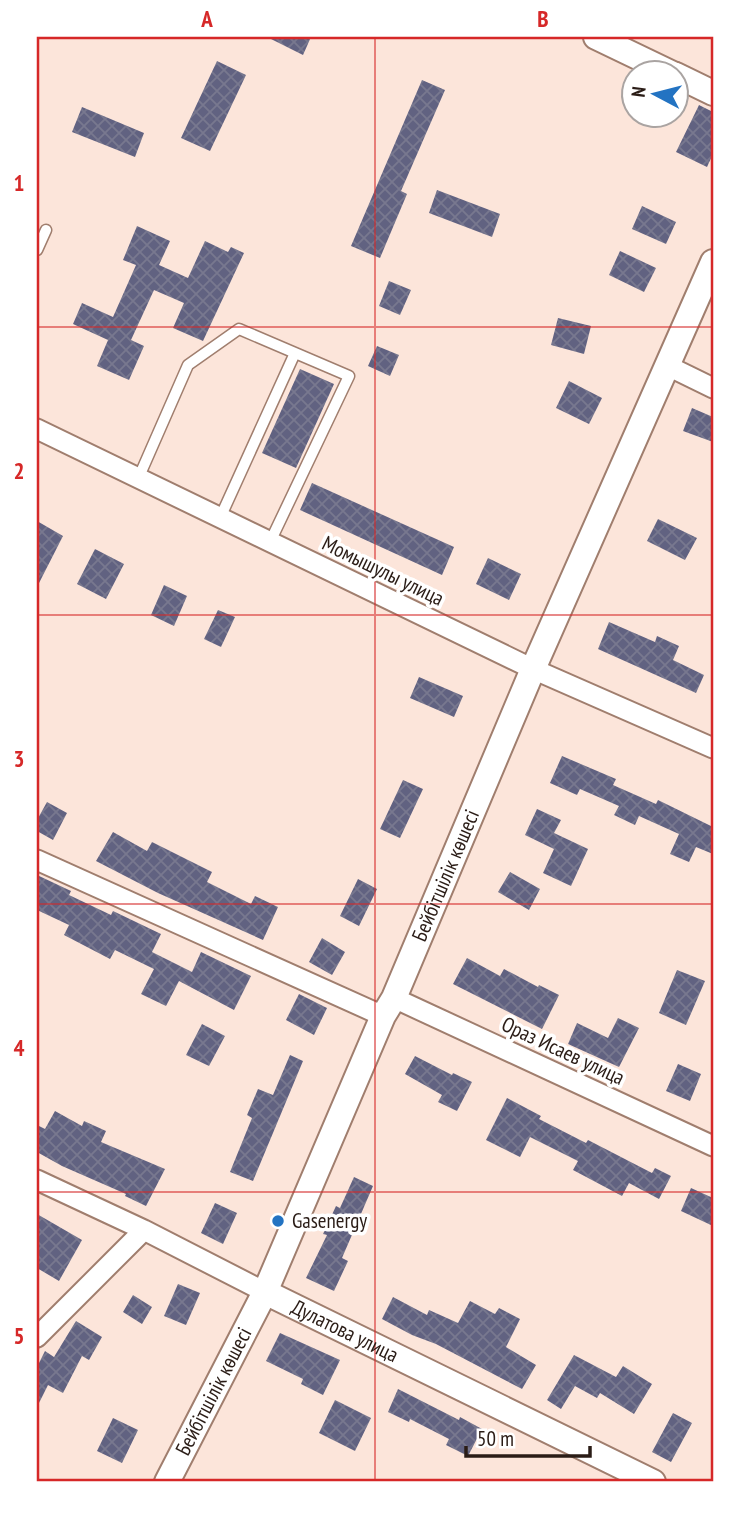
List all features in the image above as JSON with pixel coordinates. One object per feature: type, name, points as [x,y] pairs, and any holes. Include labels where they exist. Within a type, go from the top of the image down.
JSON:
[{"type":"street","points":[[596,37],[645,60]]},
{"type":"street","points":[[690,82],[713,93]]},
{"type":"street","name":"Бейбітшілік көшесі","points":[[167,1482],[265,1292],[533,669],[713,262]]},
{"type":"street","points":[[668,366],[713,388]]},
{"type":"street","name":"Момышулы улица","points":[[37,430],[533,669],[713,748]]},
{"type":"street","name":"Ораз Исаев улица","points":[[37,860],[713,1146]]},
{"type":"street","name":"Дулатова улица","points":[[37,1180],[144,1230],[653,1482]]},
{"type":"street","points":[[37,1337],[144,1230]]},
{"type":"lane","points":[[37,250],[46,230]]},
{"type":"lane","points":[[138,478],[188,365],[239,329],[349,376],[270,542]]},
{"type":"lane","points":[[220,518],[295,353]]},
{"type":"building","points":[[267,37],[311,37],[303,55]]},
{"type":"building","points":[[217,61],[246,75],[210,151],[181,138]]},
{"type":"building","points":[[422,80],[445,90],[401,191],[407,194],[380,258],[351,246]]},
{"type":"building","points":[[699,105],[713,112],[713,154],[707,167],[676,152],[687,130],[690,130],[690,123]]},
{"type":"building","points":[[82,107],[144,133],[135,157],[72,132]]},
{"type":"building","points":[[437,190],[500,214],[492,237],[429,213]]},
{"type":"building","points":[[642,206],[676,222],[666,244],[632,229]]},
{"type":"building","points":[[137,226],[170,241],[159,265],[188,278],[205,241],[228,252],[231,247],[244,253],[203,341],[173,328],[184,303],[154,290],[131,340],[144,346],[129,380],[97,366],[108,340],[73,324],[82,303],[113,317],[136,265],[123,260]]},
{"type":"building","points":[[620,251],[656,268],[644,292],[609,275]]},
{"type":"building","points":[[389,281],[411,290],[400,315],[379,306]]},
{"type":"building","points":[[558,318],[591,326],[584,354],[551,345]]},
{"type":"building","points":[[377,346],[399,355],[390,376],[368,366]]},
{"type":"building","points":[[300,369],[334,384],[296,468],[262,453]]},
{"type":"building","points":[[569,381],[602,398],[589,424],[556,408]]},
{"type":"building","points":[[692,408],[713,417],[713,442],[683,431]]},
{"type":"building","points":[[312,483],[454,547],[442,575],[300,510]]},
{"type":"building","points":[[658,519],[697,538],[685,560],[647,541]]},
{"type":"building","points":[[37,521],[63,536],[37,587]]},
{"type":"building","points":[[95,549],[124,564],[106,599],[77,584]]},
{"type":"building","points":[[488,558],[521,574],[509,600],[476,584]]},
{"type":"building","points":[[164,585],[187,596],[174,626],[151,615]]},
{"type":"building","points":[[218,610],[235,617],[221,647],[204,639]]},
{"type":"building","points":[[609,622],[655,642],[657,636],[679,646],[673,660],[704,675],[696,693],[598,649]]},
{"type":"building","points":[[419,677],[463,696],[454,717],[410,698]]},
{"type":"building","points":[[562,756],[616,779],[613,785],[656,804],[658,800],[713,827],[713,854],[696,847],[689,862],[670,854],[679,834],[639,816],[635,825],[614,815],[619,806],[580,789],[577,795],[550,783]]},
{"type":"building","points":[[403,780],[423,789],[400,838],[380,829]]},
{"type":"building","points":[[47,802],[67,813],[53,840],[37,831],[37,820]]},
{"type":"building","points":[[537,809],[561,820],[554,833],[588,849],[571,886],[543,873],[554,849],[525,835]]},
{"type":"building","points":[[113,832],[147,851],[152,842],[212,872],[207,882],[251,904],[255,896],[278,907],[263,940],[158,893],[96,861]]},
{"type":"building","points":[[510,872],[540,889],[529,910],[498,892]]},
{"type":"building","points":[[37,875],[71,891],[69,895],[111,915],[113,911],[161,934],[152,952],[192,972],[201,952],[251,976],[234,1010],[179,981],[166,1006],[141,994],[154,969],[115,950],[110,959],[64,935],[69,925],[37,910]]},
{"type":"building","points":[[358,879],[377,889],[359,926],[340,916]]},
{"type":"building","points":[[322,938],[345,952],[332,975],[309,962]]},
{"type":"building","points":[[467,958],[500,976],[504,969],[559,995],[542,1029],[453,984]]},
{"type":"building","points":[[677,970],[705,981],[686,1025],[659,1013]]},
{"type":"building","points":[[299,994],[327,1008],[314,1035],[286,1020]]},
{"type":"building","points":[[618,1018],[639,1028],[619,1067],[568,1044],[577,1023],[608,1038]]},
{"type":"building","points":[[202,1024],[225,1036],[209,1066],[186,1055]]},
{"type":"building","points":[[290,1055],[303,1061],[253,1181],[230,1172],[252,1118],[247,1115],[258,1089],[273,1095]]},
{"type":"building","points":[[415,1056],[472,1082],[457,1111],[438,1102],[442,1095],[405,1074]]},
{"type":"building","points":[[678,1064],[701,1074],[690,1101],[666,1091]]},
{"type":"building","points":[[507,1098],[541,1116],[539,1119],[586,1143],[588,1140],[652,1173],[655,1168],[671,1176],[659,1199],[629,1183],[622,1196],[573,1170],[578,1161],[530,1137],[520,1157],[486,1140]]},
{"type":"building","points":[[55,1111],[82,1126],[84,1121],[106,1131],[101,1142],[165,1169],[146,1206],[37,1152],[37,1125],[45,1129]]},
{"type":"building","points":[[354,1177],[373,1186],[342,1258],[348,1261],[334,1291],[306,1278],[327,1235],[323,1234],[336,1206],[340,1208]]},
{"type":"building","points":[[691,1188],[713,1198],[713,1226],[681,1211]]},
{"type":"building","points":[[215,1203],[237,1213],[223,1244],[201,1233]]},
{"type":"building","points":[[37,1214],[82,1240],[59,1281],[37,1268]]},
{"type":"building","points":[[178,1284],[200,1293],[186,1325],[164,1316]]},
{"type":"building","points":[[133,1295],[152,1307],[142,1324],[123,1312]]},
{"type":"building","points":[[393,1297],[427,1315],[429,1310],[458,1323],[470,1301],[495,1314],[499,1308],[520,1319],[506,1347],[536,1365],[522,1389],[382,1319]]},
{"type":"building","points":[[76,1321],[102,1337],[89,1360],[82,1356],[63,1393],[48,1385],[37,1407],[37,1367],[45,1351],[54,1357]]},
{"type":"building","points":[[280,1333],[340,1360],[323,1395],[301,1384],[303,1379],[266,1361]]},
{"type":"building","points":[[574,1355],[616,1377],[623,1366],[652,1384],[634,1414],[600,1393],[597,1398],[575,1386],[561,1409],[547,1400]]},
{"type":"building","points":[[398,1389],[482,1429],[468,1456],[446,1445],[449,1439],[410,1419],[409,1422],[388,1412]]},
{"type":"building","points":[[335,1400],[371,1418],[355,1451],[319,1433]]},
{"type":"building","points":[[673,1413],[692,1423],[671,1462],[652,1452]]},
{"type":"building","points":[[113,1418],[138,1430],[122,1463],[97,1451]]},
{"type":"place","name":"Gasenergy","points":[[278,1221]]}]
